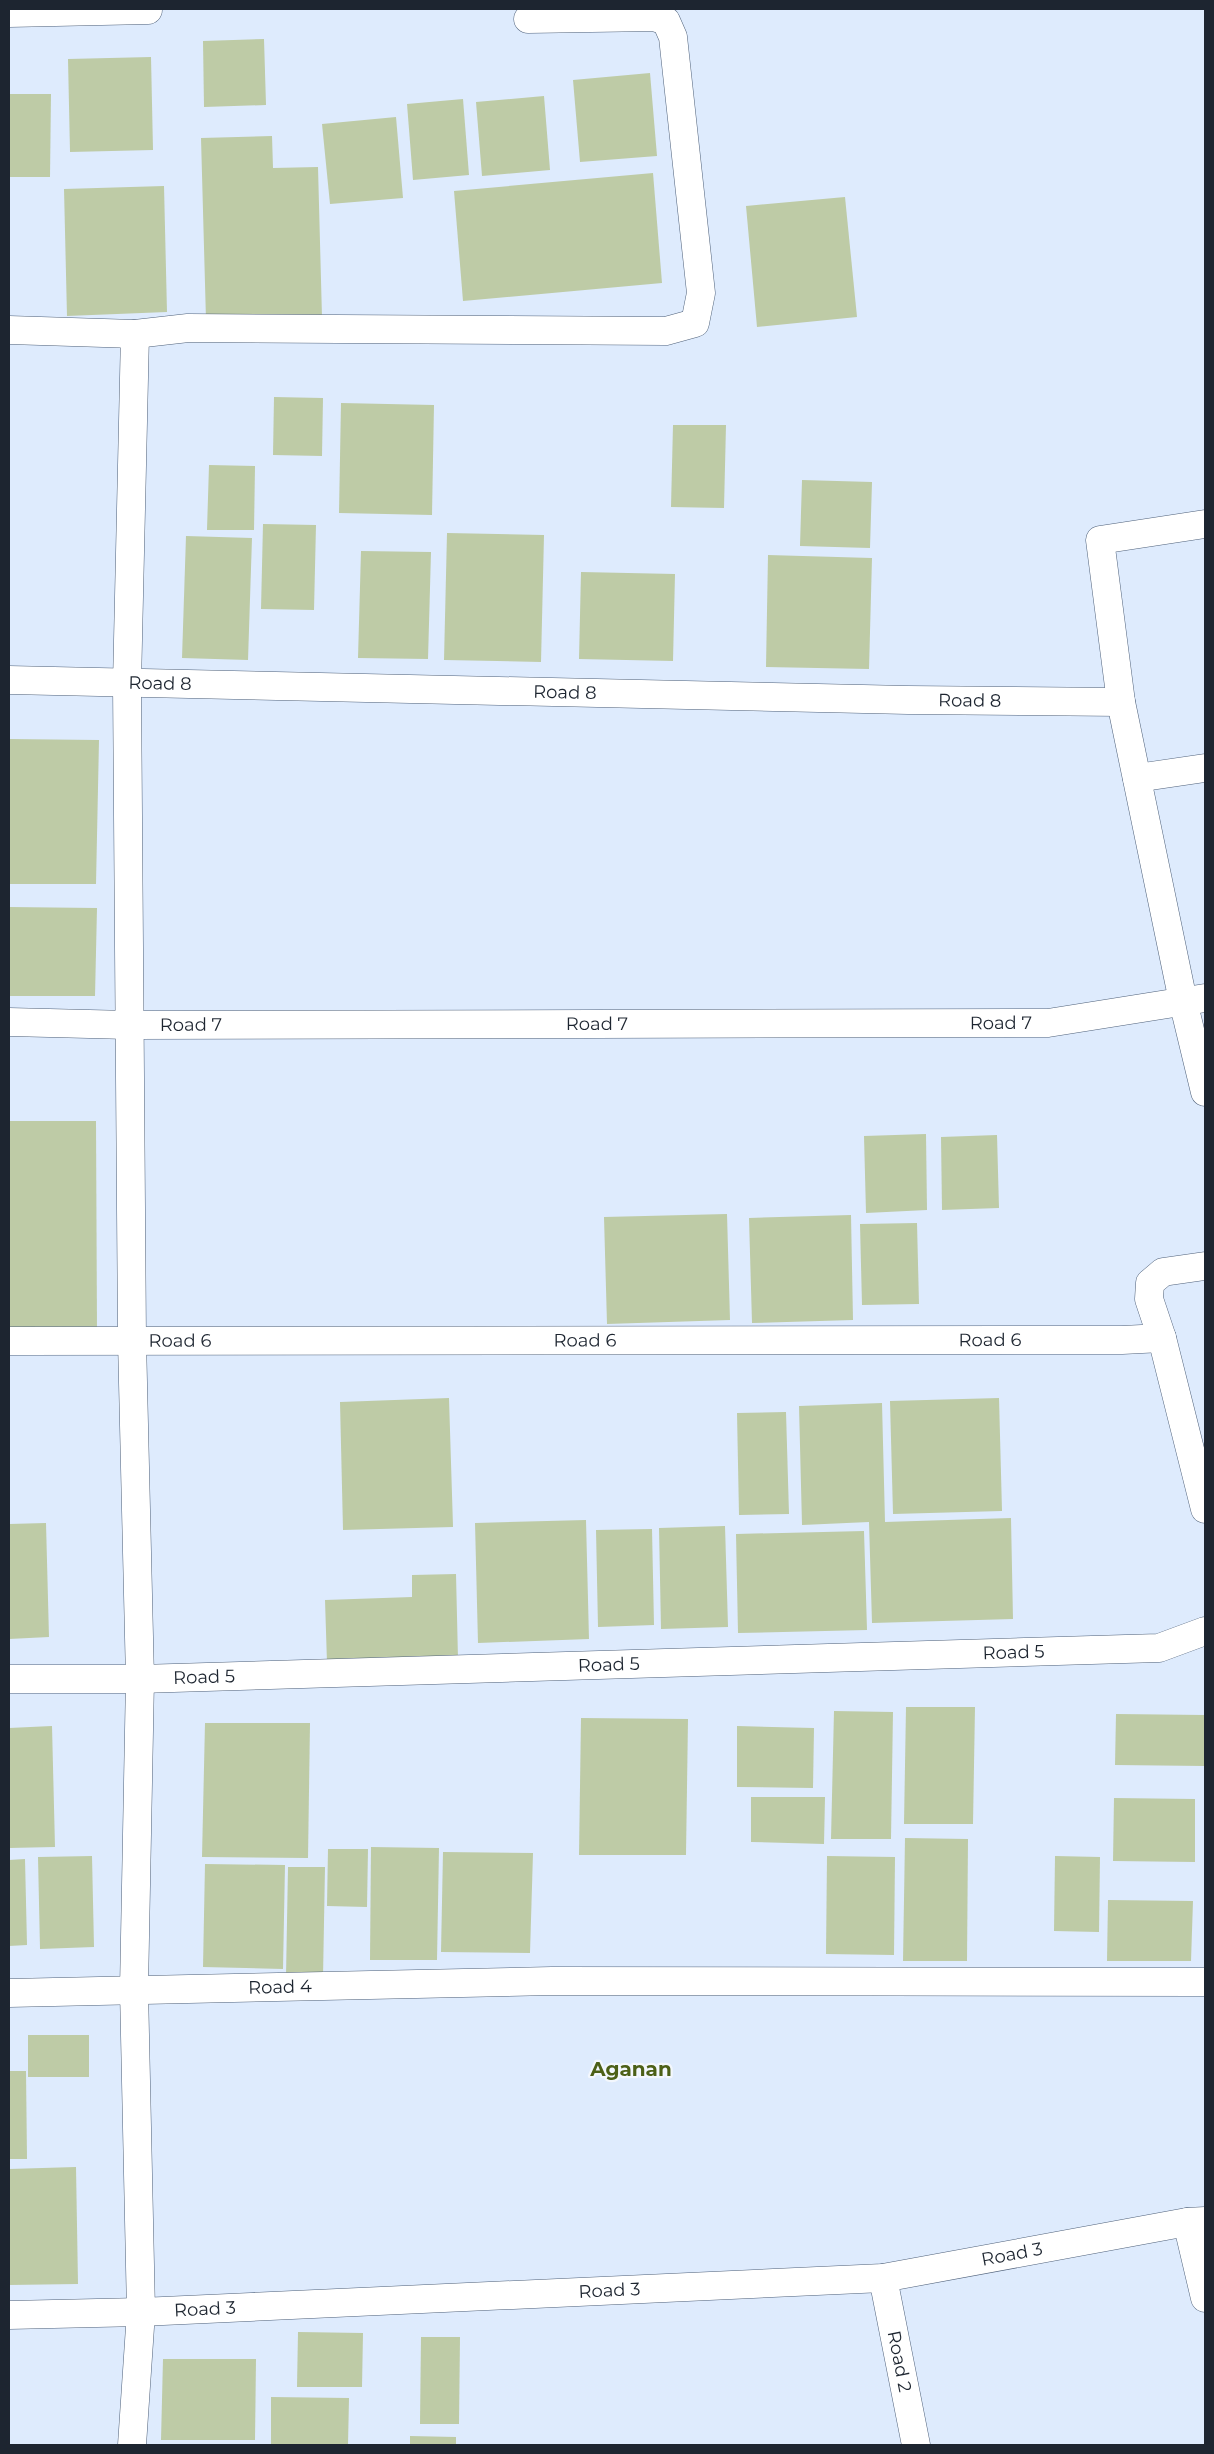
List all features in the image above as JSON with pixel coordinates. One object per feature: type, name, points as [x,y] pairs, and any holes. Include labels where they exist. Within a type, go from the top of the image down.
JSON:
[{"type":"street","points":[[9,12],[148,10]]},
{"type":"street","points":[[9,330],[135,334],[188,328],[666,331],[695,323],[701,293],[673,37],[666,21],[654,17],[528,19]]},
{"type":"street","points":[[132,2445],[141,2312],[134,1990],[140,1678],[132,1340],[129,1025],[128,684],[135,334]]},
{"type":"street","points":[[1205,524],[1100,540],[1121,702],[1137,778],[1194,1000],[1205,1092]]},
{"type":"street","name":"Road 8","points":[[9,680],[908,700],[1121,702]]},
{"type":"street","points":[[1137,778],[1205,768]]},
{"type":"street","name":"Road 7","points":[[9,1022],[129,1025],[1048,1023],[1194,1000]]},
{"type":"street","points":[[1205,1266],[1163,1272],[1150,1283],[1149,1299],[1162,1338],[1205,1509]]},
{"type":"street","name":"Road 6","points":[[9,1341],[1122,1340],[1162,1338]]},
{"type":"street","name":"Road 5","points":[[9,1679],[140,1678],[1159,1648],[1205,1631]]},
{"type":"street","name":"Road 4","points":[[9,1993],[552,1981],[1205,1982]]},
{"type":"street","points":[[1196,2221],[1205,2298]]},
{"type":"street","name":"Road 3","points":[[9,2315],[141,2312],[883,2278],[1196,2221]]},
{"type":"street","name":"Road 2","points":[[883,2278],[916,2445]]},
{"type":"building","points":[[264,39],[266,105],[204,107],[203,41]]},
{"type":"building","points":[[151,57],[153,150],[70,152],[68,59]]},
{"type":"building","points":[[650,73],[657,156],[580,162],[573,80]]},
{"type":"building","points":[[9,94],[51,94],[50,177],[9,177]]},
{"type":"building","points":[[544,96],[550,170],[482,176],[476,102]]},
{"type":"building","points":[[463,99],[469,175],[413,180],[407,104]]},
{"type":"building","points":[[396,117],[403,198],[330,204],[322,124]]},
{"type":"building","points":[[272,136],[273,168],[318,167],[322,317],[206,320],[201,138]]},
{"type":"building","points":[[653,173],[662,283],[463,301],[454,191]]},
{"type":"building","points":[[164,186],[167,312],[67,316],[64,189]]},
{"type":"building","points":[[845,197],[857,317],[757,327],[746,206]]},
{"type":"building","points":[[274,397],[323,398],[322,456],[273,455]]},
{"type":"building","points":[[341,403],[434,405],[432,515],[339,513]]},
{"type":"building","points":[[673,425],[726,425],[724,508],[671,507]]},
{"type":"building","points":[[209,465],[255,466],[254,530],[207,530]]},
{"type":"building","points":[[802,480],[872,482],[870,548],[800,546]]},
{"type":"building","points":[[263,524],[316,525],[314,610],[261,609]]},
{"type":"building","points":[[447,533],[544,535],[541,662],[444,660]]},
{"type":"building","points":[[186,536],[252,538],[248,660],[182,658]]},
{"type":"building","points":[[361,551],[431,552],[428,659],[358,658]]},
{"type":"building","points":[[768,555],[872,558],[869,669],[766,667]]},
{"type":"building","points":[[581,572],[675,574],[673,661],[579,659]]},
{"type":"building","points":[[9,739],[99,740],[96,884],[9,884]]},
{"type":"building","points":[[9,907],[97,908],[95,996],[9,996]]},
{"type":"building","points":[[9,1121],[96,1121],[97,1330],[9,1330]]},
{"type":"building","points":[[926,1134],[927,1210],[866,1213],[864,1136]]},
{"type":"building","points":[[997,1135],[999,1208],[942,1210],[941,1137]]},
{"type":"building","points":[[727,1214],[730,1320],[607,1324],[604,1217]]},
{"type":"building","points":[[851,1215],[853,1320],[752,1323],[749,1218]]},
{"type":"building","points":[[917,1223],[919,1304],[862,1305],[860,1224]]},
{"type":"building","points":[[449,1398],[453,1527],[343,1530],[340,1402]]},
{"type":"building","points":[[999,1398],[1002,1511],[893,1514],[890,1401]]},
{"type":"building","points":[[882,1403],[885,1522],[1011,1518],[1013,1619],[872,1623],[869,1522],[802,1525],[799,1406]]},
{"type":"building","points":[[786,1412],[789,1514],[739,1515],[737,1413]]},
{"type":"building","points":[[586,1520],[589,1639],[478,1643],[475,1523]]},
{"type":"building","points":[[46,1523],[49,1637],[9,1639],[9,1524]]},
{"type":"building","points":[[725,1526],[728,1627],[661,1629],[659,1528]]},
{"type":"building","points":[[652,1529],[654,1625],[598,1627],[596,1530]]},
{"type":"building","points":[[864,1531],[867,1630],[738,1633],[736,1534]]},
{"type":"building","points":[[456,1574],[458,1659],[327,1663],[325,1600],[412,1597],[412,1575]]},
{"type":"building","points":[[906,1707],[975,1707],[973,1824],[904,1824]]},
{"type":"building","points":[[834,1711],[893,1712],[891,1839],[831,1839]]},
{"type":"building","points":[[1116,1714],[1205,1715],[1205,1766],[1115,1765]]},
{"type":"building","points":[[581,1718],[688,1719],[686,1855],[579,1855]]},
{"type":"building","points":[[205,1723],[310,1723],[308,1858],[202,1857]]},
{"type":"building","points":[[52,1726],[55,1847],[9,1848],[9,1728]]},
{"type":"building","points":[[737,1726],[814,1728],[813,1788],[737,1787]]},
{"type":"building","points":[[751,1797],[825,1797],[824,1844],[751,1842]]},
{"type":"building","points":[[1114,1798],[1195,1799],[1195,1862],[1113,1861]]},
{"type":"building","points":[[905,1838],[968,1839],[967,1961],[903,1961]]},
{"type":"building","points":[[371,1847],[439,1848],[437,1960],[370,1960]]},
{"type":"building","points":[[328,1849],[368,1849],[367,1907],[327,1906]]},
{"type":"building","points":[[443,1852],[533,1853],[530,1953],[441,1952]]},
{"type":"building","points":[[92,1856],[94,1947],[40,1949],[38,1857]]},
{"type":"building","points":[[827,1856],[895,1857],[894,1955],[826,1954]]},
{"type":"building","points":[[1055,1856],[1100,1857],[1099,1932],[1054,1931]]},
{"type":"building","points":[[25,1859],[27,1945],[9,1946],[9,1860]]},
{"type":"building","points":[[205,1864],[285,1865],[283,1969],[203,1967]]},
{"type":"building","points":[[288,1867],[325,1867],[323,1977],[286,1976]]},
{"type":"building","points":[[1108,1900],[1193,1901],[1191,1961],[1107,1961]]},
{"type":"building","points":[[28,2035],[89,2035],[89,2077],[28,2077]]},
{"type":"building","points":[[9,2071],[26,2071],[27,2159],[9,2159]]},
{"type":"building","points":[[76,2167],[78,2284],[9,2285],[9,2169]]},
{"type":"building","points":[[298,2332],[363,2333],[362,2387],[297,2387]]},
{"type":"building","points":[[421,2337],[460,2337],[459,2424],[420,2424]]},
{"type":"building","points":[[163,2359],[256,2359],[255,2440],[161,2440]]},
{"type":"building","points":[[271,2397],[349,2398],[348,2445],[271,2445]]},
{"type":"building","points":[[410,2436],[456,2437],[456,2445],[410,2445]]},
{"type":"district","name":"Aganan","points":[[631,2069]]}]
